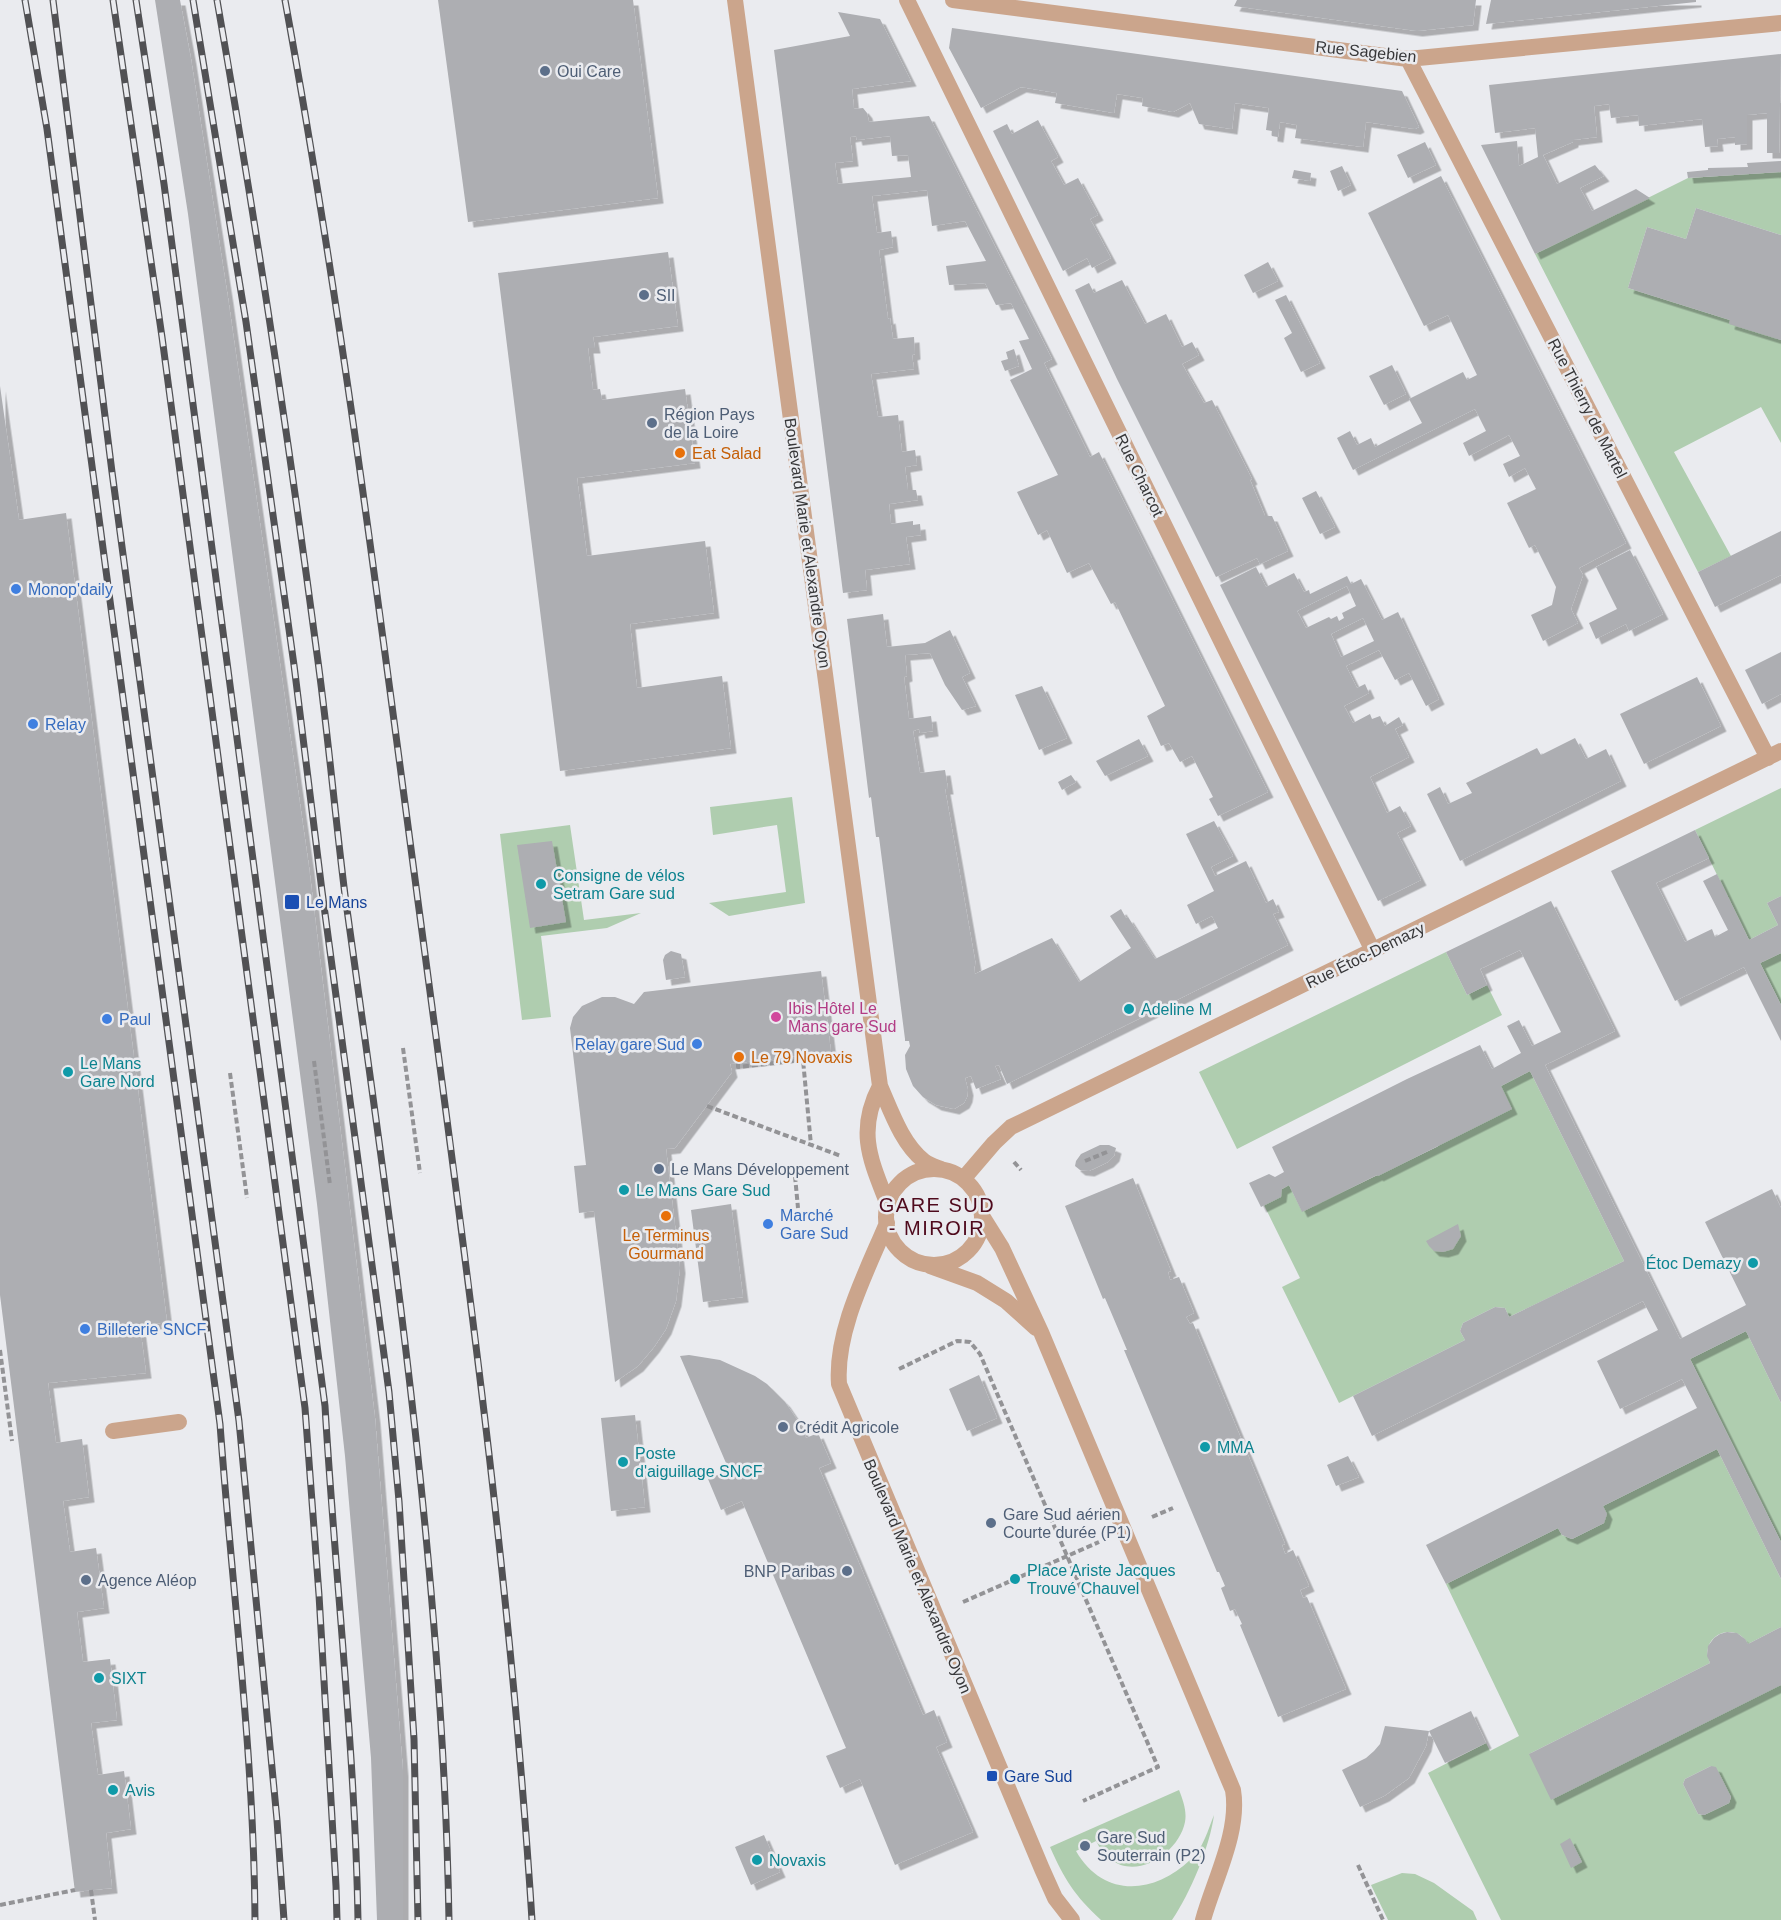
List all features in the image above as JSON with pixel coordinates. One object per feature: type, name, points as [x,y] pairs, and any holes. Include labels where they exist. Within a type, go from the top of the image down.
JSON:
[{"type":"street","name":"Boulevard Marie et Alexandre Oyon","points":[[735,0],[880,1086],[898,1126],[912,1147],[924,1161],[941,1169]]},
{"type":"street","name":"Rue Charcot","points":[[907,0],[1373,951]]},
{"type":"street","name":"Rue Sagebien","points":[[953,0],[1408,59],[1781,23]]},
{"type":"street","name":"Rue Thierry de Martel","points":[[1408,59],[1774,754]]},
{"type":"street","name":"Rue Étoc-Demazy","points":[[964,1179],[994,1143],[1011,1127],[1774,754]]},
{"type":"street","name":"Boulevard Marie et Alexandre Oyon","points":[[880,1086],[872,1101],[867,1131],[872,1161],[888,1205]]},
{"type":"street","points":[[926,1264],[952,1262],[973,1246],[980,1231],[982,1216],[980,1200],[964,1179],[941,1169],[921,1171],[906,1178],[891,1196],[887,1223],[897,1246],[908,1257],[926,1264],[977,1283],[1006,1302],[1041,1332]]},
{"type":"street","points":[[982,1216],[1002,1248],[1041,1332],[1233,1790],[1233,1826],[1203,1920]]},
{"type":"street","name":"Boulevard Marie et Alexandre Oyon","points":[[887,1223],[850,1316],[839,1359],[838,1384],[1055,1898],[1072,1920]]},
{"type":"street","points":[[113,1431],[179,1422]]},
{"type":"path","points":[[403,1048],[420,1173]]},
{"type":"path","points":[[738,1063],[738,1067],[803,1060],[811,1145]]},
{"type":"path","points":[[314,1061],[330,1185]]},
{"type":"path","points":[[230,1073],[247,1197]]},
{"type":"path","points":[[707,1106],[840,1156],[851,1155]]},
{"type":"path","points":[[1085,1161],[1107,1152]]},
{"type":"path","points":[[795,1176],[798,1208]]},
{"type":"path","points":[[899,1369],[957,1341],[970,1342],[980,1354],[1158,1767],[1083,1801]]},
{"type":"path","points":[[0,1350],[12,1440]]},
{"type":"path","points":[[934,1615],[1173,1508]]},
{"type":"path","points":[[1358,1865],[1383,1920]]},
{"type":"path","points":[[0,1905],[75,1890]]},
{"type":"path","points":[[91,1890],[95,1920]]},
{"type":"green space","points":[[1781,172],[1781,235],[1696,208],[1686,239],[1647,227],[1628,288],[1730,320],[1781,340],[1781,443],[1761,407],[1674,452],[1731,556],[1698,572],[1535,254],[1688,178]]},
{"type":"green space","points":[[1781,788],[1781,896],[1767,903],[1778,925],[1749,940],[1695,830]]},
{"type":"green space","points":[[792,797],[805,903],[729,916],[709,903],[786,892],[777,825],[713,835],[710,807]]},
{"type":"green space","points":[[570,825],[584,920],[641,913],[607,928],[541,936],[551,1017],[522,1020],[500,834]]},
{"type":"green space","points":[[1446,952],[1467,995],[1487,985],[1502,1015],[1237,1149],[1199,1072]]},
{"type":"green space","points":[[1781,953],[1781,1005],[1760,963]]},
{"type":"green space","points":[[1530,1071],[1624,1261],[1509,1317],[1505,1308],[1495,1307],[1463,1323],[1460,1331],[1465,1340],[1339,1403],[1282,1287],[1300,1278],[1264,1205],[1289,1185],[1302,1211],[1437,1147],[1501,1086]]},
{"type":"green space","points":[[1746,1331],[1781,1403],[1781,1542],[1690,1359]]},
{"type":"green space","points":[[1717,1449],[1781,1579],[1781,1627],[1748,1644],[1734,1633],[1719,1634],[1709,1646],[1710,1663],[1529,1754],[1781,1685],[1781,1920],[1501,1920],[1428,1773],[1486,1743],[1490,1751],[1519,1736],[1446,1584],[1558,1528],[1562,1535],[1572,1539],[1604,1523],[1603,1506]],"holes":[[[1711,1766],[1731,1797],[1729,1803],[1704,1815],[1698,1814],[1683,1784],[1685,1779]]]},
{"type":"green space","points":[[1179,1790],[1185,1810],[1185,1822],[1175,1844],[1156,1860],[1133,1867],[1121,1865],[1105,1855],[1096,1841],[1076,1851],[1087,1866],[1100,1877],[1114,1884],[1145,1885],[1176,1872],[1195,1856],[1205,1839],[1214,1815],[1204,1855],[1179,1909],[1172,1920],[1101,1920],[1071,1886],[1050,1847]]},
{"type":"green space","points":[[1402,1873],[1415,1874],[1434,1883],[1473,1911],[1477,1920],[1388,1920],[1371,1885]]},
{"type":"building","points":[[155,0],[180,0],[191,59],[228,298],[309,867],[375,1418],[403,1771],[403,1920],[377,1920],[371,1758],[345,1456],[317,1204],[188,214]]},
{"type":"building","name":"Oui Care","points":[[438,0],[633,0],[658,198],[468,222]]},
{"type":"building","points":[[1237,0],[1476,0],[1473,25],[1417,31],[1234,6]]},
{"type":"building","points":[[1491,0],[1696,0],[1696,2],[1486,24]]},
{"type":"building","points":[[838,12],[880,19],[911,81],[852,89],[854,109],[863,108],[869,122],[929,116],[1052,359],[1044,363],[1090,457],[1099,452],[1268,792],[1218,816],[1209,799],[1213,797],[1192,756],[1180,762],[1169,743],[1161,746],[1147,716],[1165,706],[1115,602],[1111,604],[1089,563],[1067,573],[1047,530],[1038,535],[1017,492],[1058,475],[1010,380],[1032,369],[1019,341],[1029,339],[1011,303],[996,305],[985,283],[949,285],[946,266],[986,261],[965,221],[932,226],[927,190],[872,196],[877,233],[891,231],[893,247],[879,250],[888,319],[890,318],[893,339],[914,337],[915,354],[912,355],[914,369],[871,374],[878,417],[898,415],[902,452],[915,450],[917,465],[905,467],[908,490],[916,490],[918,500],[889,504],[891,524],[913,521],[913,525],[920,524],[921,535],[906,537],[910,564],[865,570],[867,590],[843,593],[774,50],[850,36]],"holes":[[[856,136],[857,140],[890,136],[892,156],[908,155],[911,177],[838,184],[835,163],[853,161],[850,137]]]},
{"type":"building","points":[[952,28],[1402,91],[1419,127],[1415,129],[1366,122],[1363,147],[1295,138],[1297,125],[1280,122],[1278,137],[1272,136],[1272,131],[1266,130],[1269,108],[1235,103],[1232,129],[1199,124],[1190,103],[1173,112],[1142,106],[1143,98],[1117,94],[1114,113],[1055,103],[1057,93],[1021,87],[981,108],[949,48]]},
{"type":"building","points":[[1781,54],[1779,153],[1767,153],[1767,113],[1747,115],[1747,144],[1735,145],[1735,137],[1717,139],[1718,146],[1705,147],[1702,119],[1639,126],[1638,115],[1611,118],[1609,104],[1594,106],[1597,137],[1573,140],[1543,155],[1557,184],[1595,165],[1604,176],[1580,188],[1592,211],[1636,189],[1650,198],[1535,254],[1481,145],[1517,141],[1519,166],[1538,157],[1535,128],[1495,133],[1489,85]]},
{"type":"building","points":[[1038,120],[1058,157],[1051,161],[1064,185],[1078,178],[1098,215],[1090,219],[1111,258],[1092,268],[1087,258],[1063,271],[993,131],[1007,124],[1012,134]]},
{"type":"building","points":[[1425,142],[1436,165],[1408,178],[1397,155]]},
{"type":"building","points":[[1781,161],[1781,172],[1688,178],[1687,172],[1708,170],[1708,168],[1748,167],[1747,163]]},
{"type":"building","points":[[1342,166],[1351,185],[1338,191],[1330,171]]},
{"type":"building","points":[[1294,170],[1311,173],[1310,181],[1292,178]]},
{"type":"building","points":[[1441,176],[1626,543],[1579,568],[1583,575],[1571,609],[1578,623],[1543,641],[1531,615],[1552,605],[1556,587],[1535,545],[1529,548],[1507,503],[1536,489],[1525,468],[1509,477],[1503,464],[1520,456],[1509,435],[1469,456],[1463,443],[1486,431],[1475,409],[1353,470],[1337,438],[1350,431],[1357,445],[1371,438],[1375,447],[1422,423],[1409,399],[1463,372],[1467,380],[1477,375],[1448,315],[1424,326],[1368,213]]},
{"type":"building","points":[[1696,208],[1781,235],[1781,340],[1729,324],[1730,320],[1628,288],[1647,227],[1686,239]]},
{"type":"building","points":[[668,252],[678,326],[593,337],[595,348],[588,348],[593,390],[600,389],[602,400],[685,389],[695,463],[577,478],[587,556],[705,541],[714,613],[630,624],[637,688],[722,676],[731,748],[560,771],[498,273]]},
{"type":"building","points":[[1268,262],[1278,281],[1253,293],[1244,275]]},
{"type":"building","points":[[1122,280],[1145,324],[1166,314],[1182,347],[1192,342],[1199,355],[1182,364],[1204,403],[1212,400],[1252,479],[1250,480],[1265,516],[1272,516],[1288,551],[1260,564],[1257,558],[1216,577],[1075,290],[1089,283],[1094,293]]},
{"type":"building","points":[[1286,295],[1320,363],[1301,372],[1284,338],[1292,333],[1275,300]]},
{"type":"building","points":[[1014,349],[1019,366],[1005,371],[1001,361],[1008,359],[1006,352]]},
{"type":"building","points":[[1392,365],[1406,394],[1384,405],[1369,376]]},
{"type":"building","name":"Le Mans Gare Nord","points":[[0,386],[19,520],[66,513],[167,1322],[140,1326],[146,1373],[48,1383],[56,1443],[82,1439],[89,1497],[63,1501],[70,1552],[96,1548],[104,1608],[77,1612],[83,1662],[110,1659],[117,1720],[91,1723],[98,1775],[124,1771],[131,1829],[106,1833],[112,1888],[75,1892],[0,1295]]},
{"type":"building","points":[[1316,491],[1335,527],[1320,534],[1302,498]]},
{"type":"building","points":[[1781,531],[1781,575],[1715,607],[1698,572]]},
{"type":"building","points":[[1630,550],[1663,614],[1629,631],[1626,624],[1596,639],[1589,623],[1617,609],[1596,567]]},
{"type":"building","points":[[1256,567],[1266,587],[1294,573],[1304,592],[1309,590],[1310,594],[1347,576],[1351,584],[1361,579],[1382,620],[1398,612],[1439,699],[1426,706],[1409,673],[1395,680],[1379,650],[1346,666],[1357,688],[1365,684],[1369,693],[1344,706],[1353,723],[1370,714],[1372,719],[1380,716],[1385,726],[1399,717],[1403,725],[1395,729],[1409,757],[1370,777],[1387,813],[1400,806],[1411,826],[1397,833],[1421,880],[1378,901],[1220,585]],"holes":[[[1347,586],[1356,606],[1342,613],[1344,618],[1339,621],[1337,616],[1331,619],[1329,617],[1306,628],[1297,611]],[[1363,618],[1374,641],[1341,657],[1331,634]]]},
{"type":"building","points":[[883,614],[887,647],[925,643],[950,630],[970,673],[962,677],[976,706],[962,710],[945,685],[930,653],[905,655],[907,676],[904,677],[909,719],[931,716],[933,731],[920,733],[919,729],[913,731],[920,773],[945,770],[948,789],[945,789],[976,966],[974,966],[975,974],[1052,938],[1079,982],[1131,948],[1110,916],[1121,909],[1155,959],[1218,928],[1212,916],[1196,924],[1187,905],[1214,891],[1186,834],[1214,821],[1233,856],[1211,867],[1215,876],[1246,861],[1266,903],[1273,899],[1279,912],[1273,914],[1288,945],[1007,1084],[999,1065],[995,1066],[1001,1079],[976,1089],[971,1076],[965,1078],[967,1097],[964,1103],[954,1109],[936,1105],[923,1097],[913,1086],[906,1069],[905,1055],[910,1046],[909,1041],[905,1041],[879,837],[876,837],[871,797],[869,798],[847,619]]},
{"type":"building","points":[[1781,652],[1781,694],[1762,704],[1745,670]]},
{"type":"building","points":[[1697,677],[1721,726],[1644,764],[1620,714]]},
{"type":"building","points":[[1042,686],[1067,738],[1039,750],[1015,695]]},
{"type":"building","points":[[1575,738],[1586,759],[1606,749],[1621,781],[1460,861],[1427,794],[1440,787],[1448,804],[1472,793],[1466,783],[1537,748],[1541,755]]},
{"type":"building","points":[[1139,739],[1148,756],[1105,776],[1096,761]]},
{"type":"building","points":[[1071,775],[1076,782],[1062,790],[1058,782]]},
{"type":"building","points":[[1695,830],[1709,858],[1656,883],[1685,942],[1712,929],[1715,937],[1728,930],[1703,881],[1717,874],[1749,940],[1778,925],[1767,903],[1781,896],[1781,953],[1760,963],[1781,1005],[1781,1041],[1744,967],[1675,1001],[1611,871]]},
{"type":"building","name":"Consigne de vélos Setram Gare sud","points":[[552,841],[566,922],[530,928],[517,845]]},
{"type":"building","points":[[1551,901],[1615,1031],[1545,1065],[1680,1339],[1746,1305],[1705,1222],[1772,1189],[1781,1208],[1781,1403],[1746,1331],[1690,1359],[1781,1542],[1781,1579],[1717,1449],[1603,1506],[1607,1514],[1604,1523],[1572,1539],[1562,1535],[1558,1528],[1446,1584],[1426,1545],[1697,1408],[1682,1379],[1620,1409],[1597,1361],[1658,1330],[1643,1301],[1372,1436],[1353,1396],[1465,1340],[1460,1331],[1463,1323],[1495,1307],[1505,1308],[1509,1317],[1624,1261],[1530,1071],[1501,1086],[1512,1109],[1302,1212],[1289,1185],[1282,1189],[1281,1197],[1261,1207],[1249,1183],[1269,1174],[1275,1177],[1284,1172],[1272,1147],[1407,1079],[1480,1045],[1492,1069],[1521,1053],[1507,1026],[1519,1020],[1532,1046],[1561,1032],[1520,950],[1480,969],[1487,985],[1467,995],[1446,952]]},
{"type":"building","points":[[671,951],[681,954],[685,977],[666,980],[663,960],[665,955]]},
{"type":"building","name":"Le Mans Gare Sud","points":[[821,971],[831,1052],[730,1064],[732,1072],[675,1148],[666,1149],[680,1268],[676,1301],[666,1329],[654,1347],[638,1366],[615,1382],[594,1211],[579,1213],[574,1166],[586,1165],[570,1028],[573,1017],[582,1006],[602,997],[615,997],[634,1004],[644,992]]},
{"type":"building","points":[[1100,1145],[1116,1148],[1114,1156],[1108,1162],[1089,1171],[1080,1170],[1075,1166],[1081,1154]]},
{"type":"building","name":"MMA","points":[[1133,1178],[1171,1271],[1168,1272],[1170,1280],[1179,1277],[1194,1313],[1186,1317],[1190,1324],[1193,1323],[1285,1544],[1282,1545],[1285,1554],[1293,1550],[1309,1586],[1300,1590],[1303,1598],[1307,1597],[1346,1689],[1278,1717],[1240,1625],[1242,1624],[1235,1609],[1230,1611],[1221,1588],[1225,1586],[1217,1572],[1124,1350],[1127,1350],[1105,1298],[1103,1299],[1065,1206]]},
{"type":"building","points":[[731,1204],[743,1297],[703,1302],[691,1210]]},
{"type":"building","points":[[1458,1224],[1461,1236],[1453,1249],[1443,1252],[1434,1251],[1429,1246],[1426,1241]]},
{"type":"building","points":[[689,1355],[720,1360],[755,1376],[767,1384],[785,1402],[802,1427],[806,1438],[818,1433],[831,1463],[819,1468],[923,1715],[934,1710],[947,1742],[936,1747],[973,1832],[895,1865],[860,1779],[840,1788],[826,1756],[846,1748],[742,1501],[721,1510],[708,1479],[729,1470],[680,1356]]},
{"type":"building","points":[[979,1375],[997,1418],[967,1431],[949,1389]]},
{"type":"building","name":"Poste d'aiguillage SNCF","points":[[635,1415],[645,1507],[611,1511],[601,1418]]},
{"type":"building","points":[[1348,1456],[1359,1477],[1336,1486],[1327,1465]]},
{"type":"building","points":[[1781,1627],[1781,1685],[1551,1800],[1529,1754],[1710,1663],[1707,1656],[1708,1646],[1720,1634],[1737,1633],[1748,1644]]},
{"type":"building","points":[[1471,1711],[1486,1743],[1445,1763],[1429,1731]]},
{"type":"building","points":[[1385,1726],[1429,1731],[1426,1746],[1409,1778],[1384,1796],[1360,1807],[1342,1770],[1366,1758],[1374,1751],[1380,1744]]},
{"type":"building","points":[[1711,1766],[1716,1767],[1731,1797],[1729,1803],[1704,1815],[1698,1814],[1683,1784],[1685,1779]]},
{"type":"building","name":"Novaxis","points":[[764,1835],[780,1872],[751,1885],[735,1847]]},
{"type":"building","points":[[1570,1838],[1582,1862],[1571,1868],[1560,1844]]},
{"type":"railway","points":[[25,0],[47,129],[220,1424],[247,1734],[255,1920]]},
{"type":"railway","points":[[53,0],[112,472],[239,1421],[277,1820],[284,1920]]},
{"type":"railway","points":[[113,0],[162,337],[305,1408],[319,1595],[337,1920]]},
{"type":"railway","points":[[136,0],[164,184],[325,1406],[349,1727],[358,1920]]},
{"type":"railway","points":[[193,0],[246,322],[294,665],[389,1392],[399,1501],[414,1739],[418,1920]]},
{"type":"railway","points":[[217,0],[258,245],[294,490],[321,684],[345,895],[397,1278],[426,1534],[437,1663],[445,1791],[449,1920]]},
{"type":"railway","points":[[285,0],[324,230],[359,461],[454,1172],[499,1545],[512,1670],[532,1920]]},
{"type":"place","name":"Oui Care","points":[[545,71]]},
{"type":"place","name":"SII","points":[[644,295]]},
{"type":"place","name":"Région Pays de la Loire","points":[[652,423]]},
{"type":"place","name":"Eat Salad","points":[[680,453]]},
{"type":"place","name":"Monop'daily","points":[[16,589]]},
{"type":"place","name":"Relay","points":[[33,724]]},
{"type":"place","name":"Consigne de vélos Setram Gare sud","points":[[541,884]]},
{"type":"place","name":"Le Mans","points":[[292,902]]},
{"type":"place","name":"Adeline M","points":[[1129,1009]]},
{"type":"place","name":"Ibis Hôtel Le Mans gare Sud","points":[[776,1017]]},
{"type":"place","name":"Paul","points":[[107,1019]]},
{"type":"place","name":"Relay gare Sud","points":[[697,1044]]},
{"type":"place","name":"Le 79 Novaxis","points":[[739,1057]]},
{"type":"place","name":"Le Mans Gare Nord","points":[[68,1072]]},
{"type":"place","name":"Le Mans Développement","points":[[659,1169]]},
{"type":"place","name":"Le Mans Gare Sud","points":[[624,1190]]},
{"type":"place","name":"Le Terminus Gourmand","points":[[666,1216]]},
{"type":"place","name":"Marché Gare Sud","points":[[768,1224]]},
{"type":"place","name":"Étoc Demazy","points":[[1753,1263]]},
{"type":"place","name":"Billeterie SNCF","points":[[85,1329]]},
{"type":"place","name":"Crédit Agricole","points":[[783,1427]]},
{"type":"place","name":"MMA","points":[[1205,1447]]},
{"type":"place","name":"Poste d'aiguillage SNCF","points":[[623,1462]]},
{"type":"place","name":"Gare Sud aérien Courte durée (P1)","points":[[991,1523]]},
{"type":"place","name":"BNP Paribas","points":[[847,1571]]},
{"type":"place","name":"Place Ariste Jacques Trouvé Chauvel","points":[[1015,1579]]},
{"type":"place","name":"Agence Aléop","points":[[86,1580]]},
{"type":"place","name":"SIXT","points":[[99,1678]]},
{"type":"place","name":"Gare Sud","points":[[992,1776]]},
{"type":"place","name":"Avis","points":[[113,1790]]},
{"type":"place","name":"Gare Sud Souterrain (P2)","points":[[1085,1846]]},
{"type":"place","name":"Novaxis","points":[[757,1860]]},
{"type":"district","name":"GARE SUD - MIROIR","points":[[937,1216]]}]
